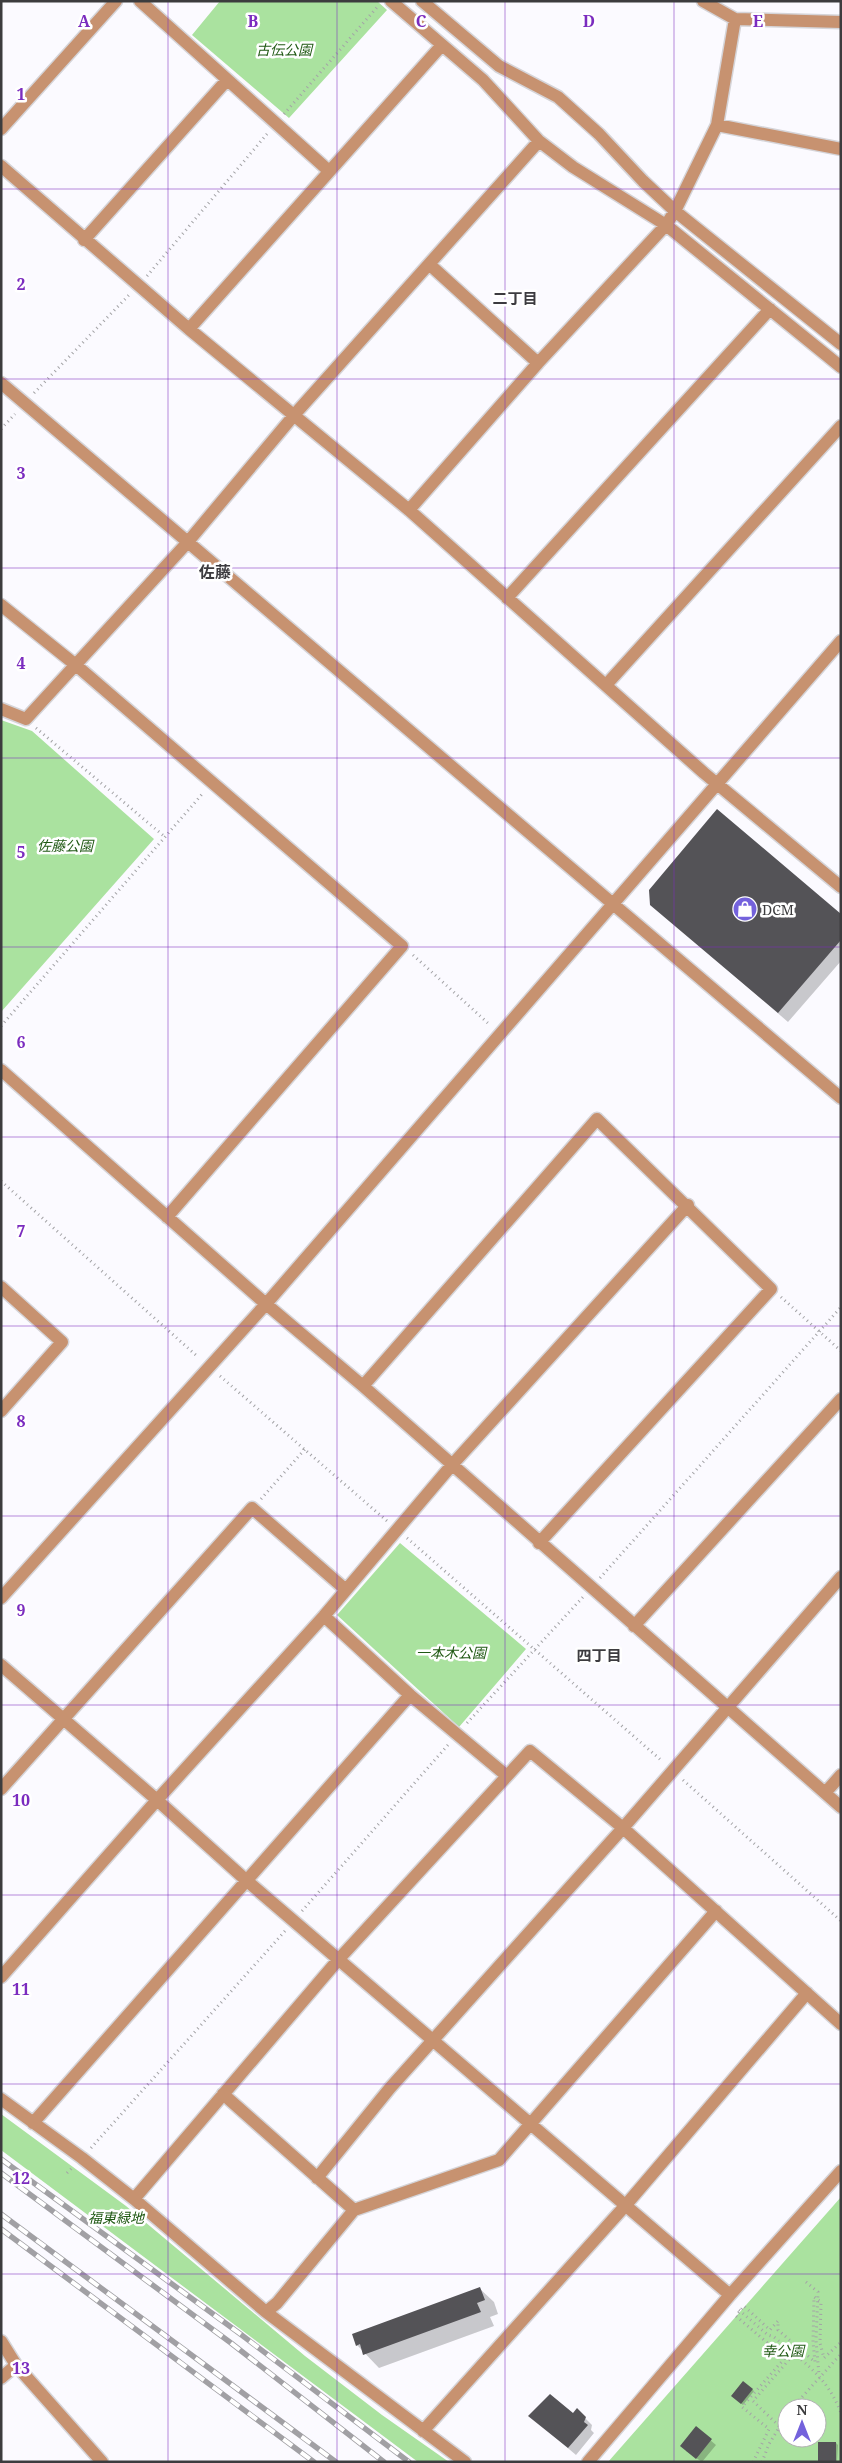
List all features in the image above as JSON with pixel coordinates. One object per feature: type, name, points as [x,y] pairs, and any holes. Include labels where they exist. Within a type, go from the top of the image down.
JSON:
[{"type":"street","points":[[1,129],[116,1]]},
{"type":"street","points":[[140,1],[329,171]]},
{"type":"street","points":[[392,1],[483,80],[539,141],[573,167],[666,225],[841,367]]},
{"type":"street","points":[[422,1],[499,66],[558,97],[600,134],[642,181],[675,211],[841,344]]},
{"type":"street","points":[[703,1],[735,19],[841,22]]},
{"type":"street","points":[[409,510],[538,363],[666,225],[675,211],[717,125],[735,19]]},
{"type":"street","points":[[189,329],[442,45]]},
{"type":"street","points":[[84,240],[227,80]]},
{"type":"street","points":[[717,125],[841,149]]},
{"type":"street","points":[[1,709],[26,719],[77,666],[187,543],[295,414],[539,141]]},
{"type":"street","points":[[1,166],[138,286],[409,510],[716,783],[840,884]]},
{"type":"street","points":[[430,264],[538,363]]},
{"type":"street","points":[[507,598],[770,309]]},
{"type":"street","points":[[1,383],[841,1098]]},
{"type":"street","points":[[606,684],[841,426]]},
{"type":"street","points":[[1,604],[77,666],[402,946],[167,1217]]},
{"type":"street","points":[[1,1598],[266,1304],[841,641]]},
{"type":"street","points":[[1,1070],[841,1807]]},
{"type":"street","points":[[363,1386],[597,1118],[771,1289],[539,1543]]},
{"type":"street","points":[[1,1976],[324,1616],[451,1466],[688,1206]]},
{"type":"street","points":[[1,1287],[62,1342],[1,1411]]},
{"type":"street","points":[[634,1626],[841,1399]]},
{"type":"street","points":[[1,1788],[252,1508],[346,1590]]},
{"type":"street","points":[[317,2178],[390,2088],[623,1828],[841,1577]]},
{"type":"street","points":[[324,1616],[410,1695],[507,1776]]},
{"type":"street","points":[[1,1665],[64,1718],[338,1960],[434,2040],[730,2295]]},
{"type":"street","points":[[33,2123],[410,1695]]},
{"type":"street","points":[[134,2199],[338,1960],[530,1751],[623,1828],[841,2024]]},
{"type":"street","points":[[825,1793],[841,1775]]},
{"type":"street","points":[[266,2312],[277,2303],[354,2210],[499,2160],[529,2123],[716,1911]]},
{"type":"street","points":[[423,2431],[625,2206],[807,1993]]},
{"type":"street","points":[[223,2094],[354,2210]]},
{"type":"street","points":[[1,2099],[82,2158],[134,2199],[266,2312],[465,2462]]},
{"type":"street","points":[[588,2462],[730,2295],[841,2171]]},
{"type":"street","points":[[1,2341],[16,2365],[102,2462]]},
{"type":"street","points":[[1,2378],[16,2365]]},
{"type":"path","points":[[1,429],[138,286],[382,1]]},
{"type":"path","points":[[26,719],[165,837]]},
{"type":"path","points":[[1,1026],[212,782]]},
{"type":"path","points":[[402,946],[500,1033]]},
{"type":"path","points":[[1,1181],[210,1367],[673,1771],[841,1921]]},
{"type":"path","points":[[771,1289],[841,1351]]},
{"type":"path","points":[[252,1508],[305,1450]]},
{"type":"path","points":[[806,2282],[818,2292],[816,2340],[820,2360],[819,2376]]},
{"type":"path","points":[[754,2462],[769,2429],[742,2407],[785,2358],[736,2316],[744,2306],[770,2330],[778,2321],[778,2330],[816,2362],[813,2342],[814,2297],[821,2302],[820,2343],[824,2358],[841,2342]]},
{"type":"path","points":[[736,2308],[768,2336],[774,2337],[819,2376],[834,2395],[841,2413]]},
{"type":"path","points":[[777,2424],[753,2402],[794,2354]]},
{"type":"path","points":[[800,2398],[841,2354]]},
{"type":"path","points":[[762,2462],[777,2430]]},
{"type":"green space","name":"古伝公園","points":[[220,1],[377,1],[387,10],[289,118],[192,35]]},
{"type":"green space","name":"佐藤公園","points":[[1,720],[32,731],[154,839],[1,1012]]},
{"type":"green space","name":"一本木公園","points":[[400,1543],[526,1649],[459,1727],[337,1615]]},
{"type":"green space","name":"福東緑地","points":[[1,2114],[126,2206],[305,2356],[382,2415],[449,2462],[418,2462],[1,2150]]},
{"type":"green space","name":"幸公園","points":[[841,2197],[841,2462],[608,2462]]},
{"type":"building","name":"DCM","points":[[717,809],[841,914],[841,940],[778,1013],[650,905],[649,890]]},
{"type":"building","points":[[480,2287],[485,2300],[477,2303],[481,2312],[363,2355],[360,2344],[356,2346],[352,2334]]},
{"type":"building","points":[[743,2381],[753,2389],[741,2404],[731,2396]]},
{"type":"building","points":[[550,2394],[573,2413],[577,2408],[586,2417],[584,2422],[588,2425],[568,2448],[528,2416]]},
{"type":"building","points":[[696,2426],[712,2439],[696,2459],[680,2446]]},
{"type":"building","points":[[827,2442],[836,2442],[836,2462],[818,2461],[818,2448],[827,2448]]},
{"type":"railway","points":[[1,2159],[239,2333],[409,2462]]},
{"type":"railway","points":[[1,2173],[231,2343],[384,2462]]},
{"type":"railway","points":[[1,2214],[336,2462]]},
{"type":"railway","points":[[1,2229],[314,2462]]},
{"type":"place","name":"DCM","points":[[745,909]]},
{"type":"district","name":"二丁目","points":[[515,298]]},
{"type":"district","name":"佐藤","points":[[215,572]]},
{"type":"district","name":"四丁目","points":[[599,1655]]}]
